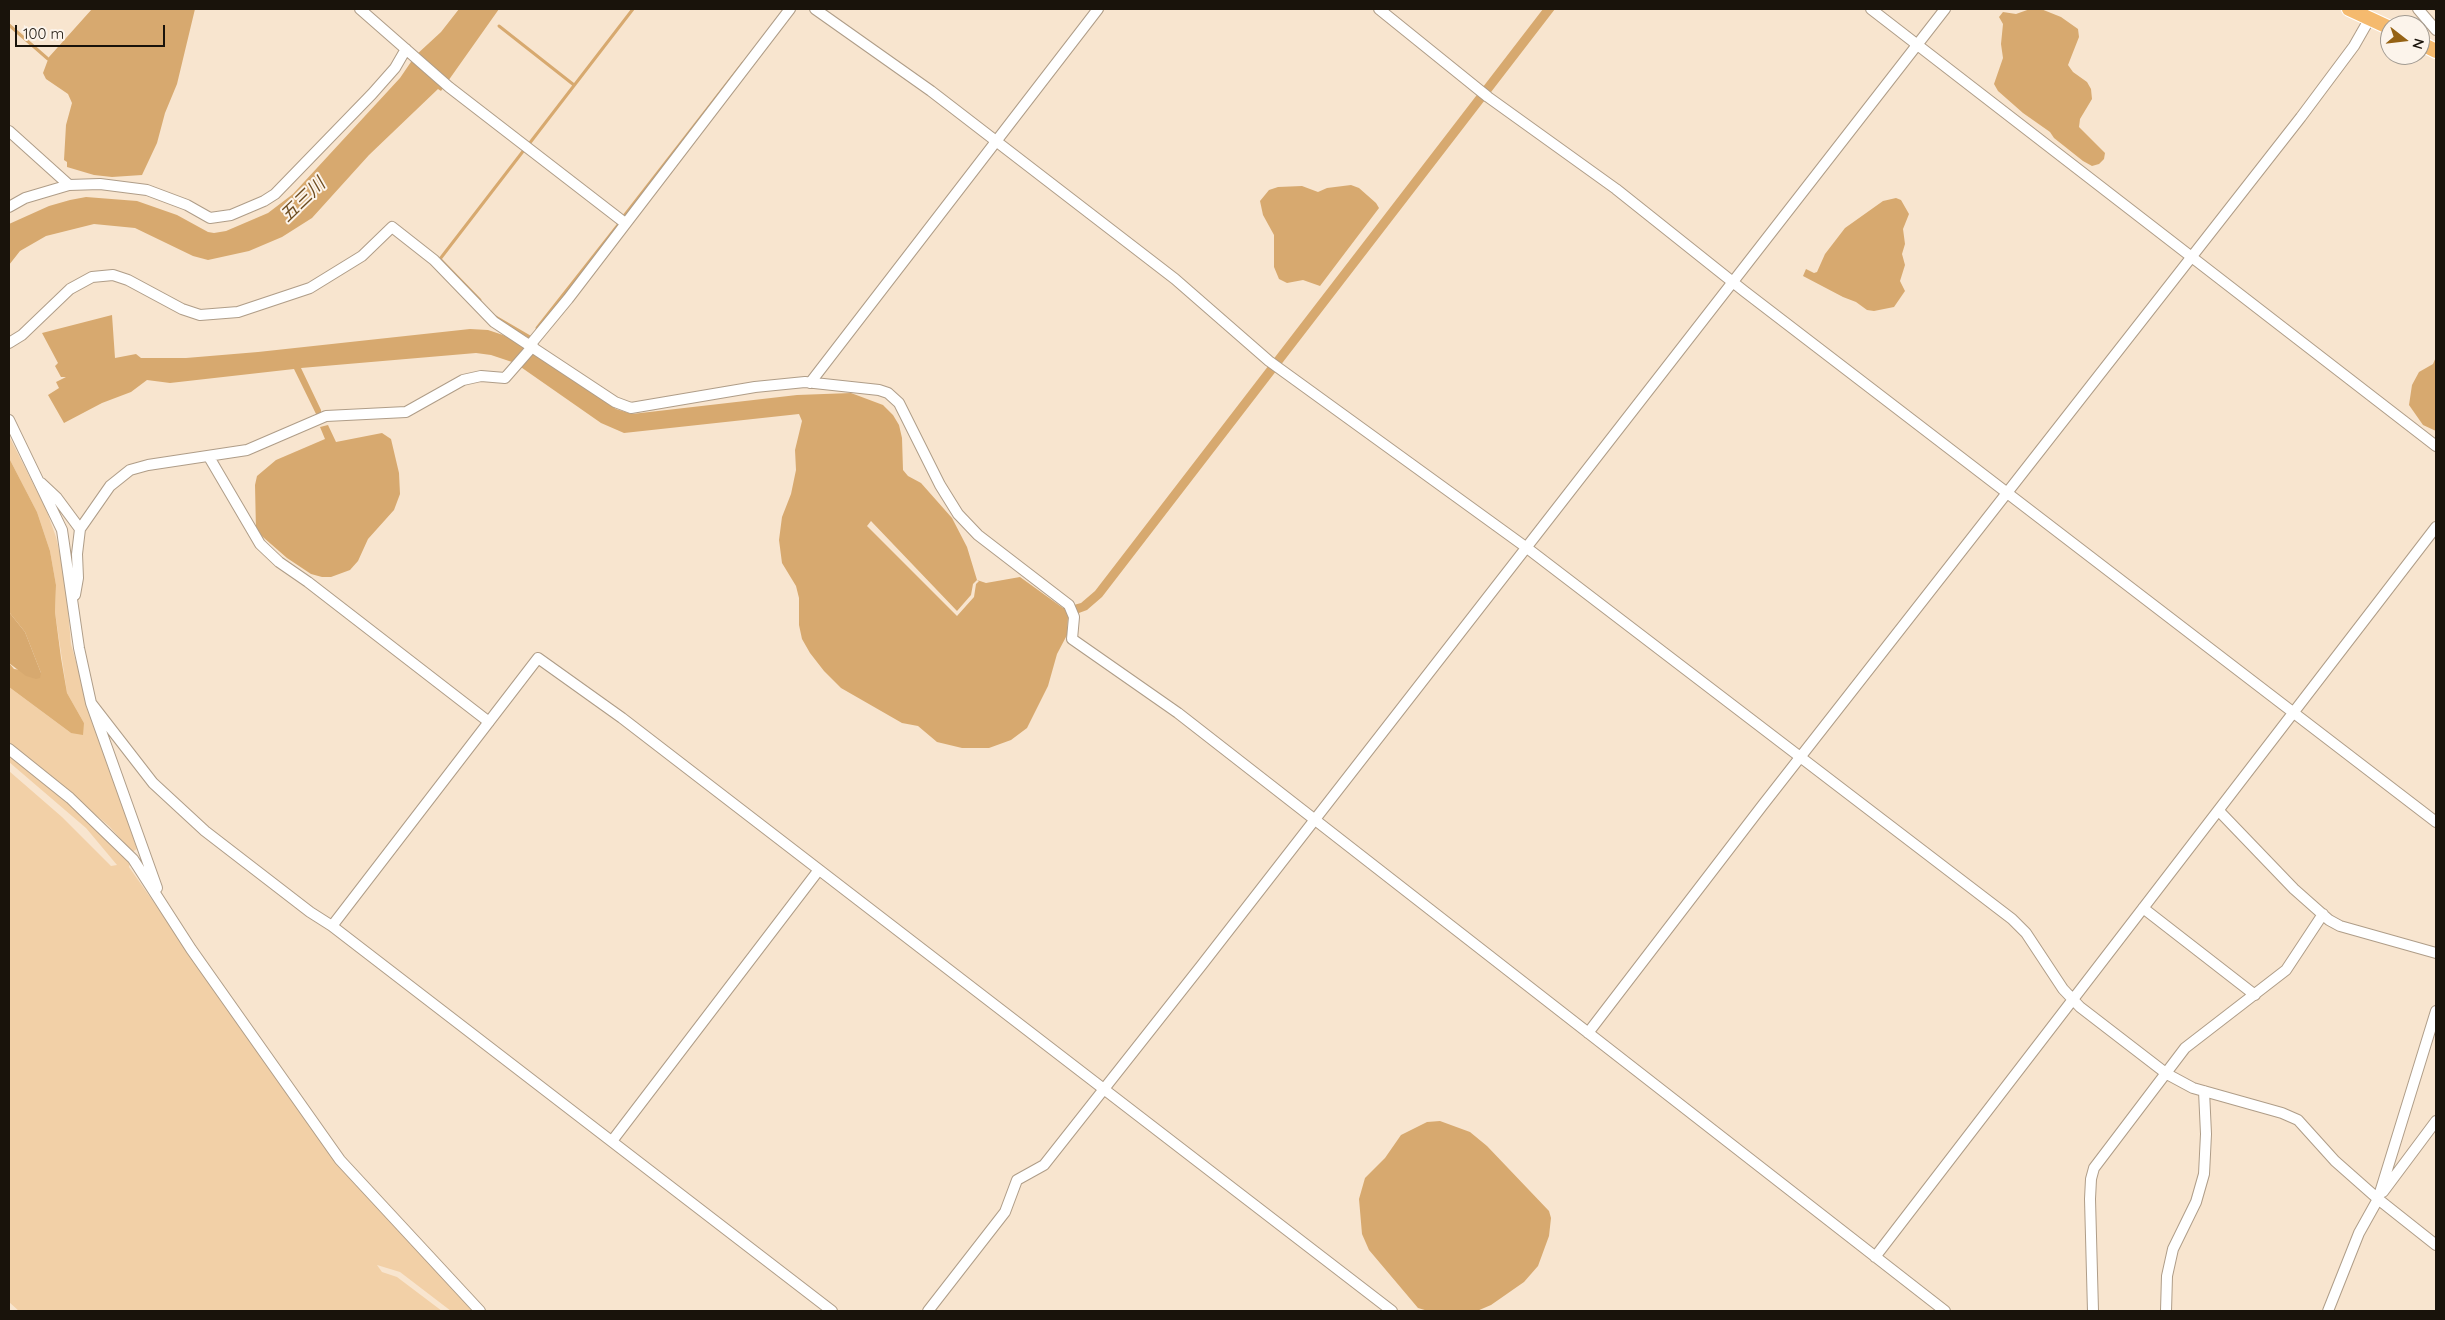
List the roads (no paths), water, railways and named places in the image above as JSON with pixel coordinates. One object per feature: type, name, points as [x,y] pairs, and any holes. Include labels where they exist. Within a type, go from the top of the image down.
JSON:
[{"type":"highway","points":[[2349,9],[2380,22]]},
{"type":"street","points":[[360,9],[449,87],[625,223]]},
{"type":"street","points":[[73,601],[78,578],[77,554],[80,529],[110,486],[130,470],[148,465],[247,450],[326,416],[406,412],[463,380],[481,376],[505,378],[532,346],[790,9]]},
{"type":"street","points":[[815,9],[931,91],[1176,279],[1269,361],[1527,548],[2012,919],[2026,933],[2063,989],[2074,1000],[2167,1074],[2204,1091],[2282,1113],[2298,1120],[2336,1161],[2378,1199],[2436,1245]]},
{"type":"street","points":[[810,382],[1098,9]]},
{"type":"street","points":[[1379,9],[1488,97],[1616,189],[1733,282],[2436,822]]},
{"type":"street","points":[[1871,9],[2436,446]]},
{"type":"street","points":[[928,1311],[1004,1212],[1017,1180],[1044,1165],[1527,548],[1945,9]]},
{"type":"street","points":[[2418,9],[2436,30]]},
{"type":"street","points":[[1588,1033],[2354,46],[2370,18]]},
{"type":"street","points":[[9,207],[24,198],[69,185],[100,184],[147,190],[187,205],[210,218],[231,215],[264,202],[275,194],[372,94],[395,68],[406,49]]},
{"type":"street","points":[[9,131],[69,185]]},
{"type":"street","points":[[9,343],[22,336],[70,289],[92,277],[113,275],[128,280],[182,309],[200,315],[238,312],[310,288],[362,256],[392,227],[434,260],[494,322],[615,402],[631,408],[755,387],[810,382],[879,390],[888,393],[899,403],[940,485],[958,514],[978,535],[1069,605],[1074,617],[1072,638],[1178,714],[1945,1311]]},
{"type":"street","points":[[9,420],[62,530],[79,648],[91,703],[162,904]]},
{"type":"street","points":[[209,456],[260,544],[279,562],[308,582],[489,722]]},
{"type":"street","points":[[41,483],[57,498],[80,529]]},
{"type":"street","points":[[1875,1257],[2436,527]]},
{"type":"street","points":[[332,926],[538,658],[622,718],[818,871],[1104,1088],[1385,1309]]},
{"type":"street","points":[[91,703],[153,783],[205,831],[332,926],[832,1311]]},
{"type":"street","points":[[9,749],[70,798],[132,859],[255,1041],[340,1160],[480,1311]]},
{"type":"street","points":[[2219,811],[2294,889],[2340,926],[2436,953]]},
{"type":"street","points":[[612,1141],[818,871]]},
{"type":"street","points":[[2143,908],[2255,995]]},
{"type":"street","points":[[2093,1311],[2090,1199],[2094,1168],[2185,1048],[2207,1029],[2286,970],[2323,914]]},
{"type":"street","points":[[2378,1199],[2436,1011]]},
{"type":"street","points":[[2166,1311],[2167,1276],[2173,1249],[2196,1202],[2204,1174],[2206,1134],[2204,1091]]},
{"type":"street","points":[[2328,1311],[2359,1233],[2378,1199],[2436,1121]]},
{"type":"water","points":[[92,9],[195,9],[177,84],[165,113],[157,143],[142,175],[112,177],[94,175],[67,167],[67,162],[64,160],[66,125],[72,103],[68,94],[46,79],[43,73],[49,57]]},
{"type":"water","name":"五三川","points":[[459,9],[499,9],[441,91],[438,89],[369,155],[312,218],[282,237],[249,251],[208,260],[193,256],[135,228],[94,224],[46,236],[20,251],[9,265],[9,224],[49,206],[70,200],[86,197],[137,201],[177,215],[208,232],[214,233],[226,231],[268,213],[293,194],[400,78],[415,56],[441,32]]},
{"type":"water","points":[[1543,9],[1555,9],[1102,597],[1087,610],[1068,617],[1067,635],[1057,654],[1048,686],[1027,728],[1011,740],[989,748],[962,748],[937,742],[918,726],[902,723],[841,688],[824,671],[802,639],[799,625],[799,598],[796,586],[782,563],[779,540],[782,517],[791,494],[796,470],[795,450],[802,421],[799,414],[624,433],[601,423],[515,363],[491,355],[476,353],[301,368],[321,410],[321,415],[317,416],[294,369],[170,383],[147,380],[131,392],[102,403],[64,423],[48,395],[59,388],[56,382],[66,377],[61,377],[55,366],[58,363],[42,333],[112,315],[115,358],[136,354],[141,358],[186,358],[470,329],[488,330],[522,344],[616,409],[632,414],[797,395],[851,393],[883,405],[893,415],[899,425],[902,438],[903,470],[908,476],[921,483],[952,518],[967,547],[977,580],[986,583],[1020,577],[1063,608],[1081,603],[1095,591]]},
{"type":"water","points":[[2030,9],[2041,9],[2061,17],[2078,29],[2079,37],[2068,65],[2073,72],[2087,82],[2091,89],[2092,99],[2080,119],[2079,127],[2105,153],[2104,159],[2099,164],[2092,166],[2083,161],[2054,138],[2050,132],[2023,113],[1998,91],[1994,84],[2003,58],[2001,44],[2003,24],[1999,17],[2003,12],[2016,14]]},
{"type":"water","points":[[1351,185],[1359,188],[1379,208],[1320,286],[1303,280],[1287,283],[1279,279],[1274,267],[1274,235],[1263,215],[1260,201],[1269,190],[1278,187],[1302,186],[1318,192],[1327,188]]},
{"type":"water","points":[[1896,198],[1901,200],[1909,214],[1903,229],[1905,244],[1902,254],[1905,265],[1900,281],[1905,291],[1894,307],[1874,311],[1867,310],[1856,302],[1803,276],[1806,269],[1814,273],[1817,272],[1825,254],[1845,228],[1883,201]]},
{"type":"water","points":[[2436,357],[2436,431],[2423,425],[2409,405],[2412,385],[2419,372],[2433,364]]},
{"type":"water","points":[[328,425],[336,442],[382,433],[391,439],[399,473],[400,494],[394,510],[368,539],[358,561],[350,570],[331,577],[322,577],[311,574],[287,558],[256,531],[255,485],[257,476],[276,460],[325,439],[320,427]]},
{"type":"water","points":[[9,612],[25,632],[41,673],[40,678],[36,679],[26,676],[9,663]]},
{"type":"water","points":[[1440,1121],[1470,1132],[1487,1146],[1549,1211],[1551,1218],[1549,1236],[1538,1266],[1524,1282],[1491,1305],[1477,1311],[1428,1311],[1418,1308],[1369,1250],[1362,1234],[1359,1199],[1365,1178],[1385,1158],[1401,1135],[1427,1122]]},
{"type":"waterway","points":[[529,144],[633,9]]},
{"type":"waterway","points":[[9,25],[48,59]]},
{"type":"waterway","points":[[499,26],[574,85]]},
{"type":"waterway","points":[[624,216],[743,63]]},
{"type":"waterway","points":[[480,300],[440,259],[524,150]]},
{"type":"waterway","points":[[537,328],[618,225]]},
{"type":"waterway","points":[[494,316],[530,337]]}]
